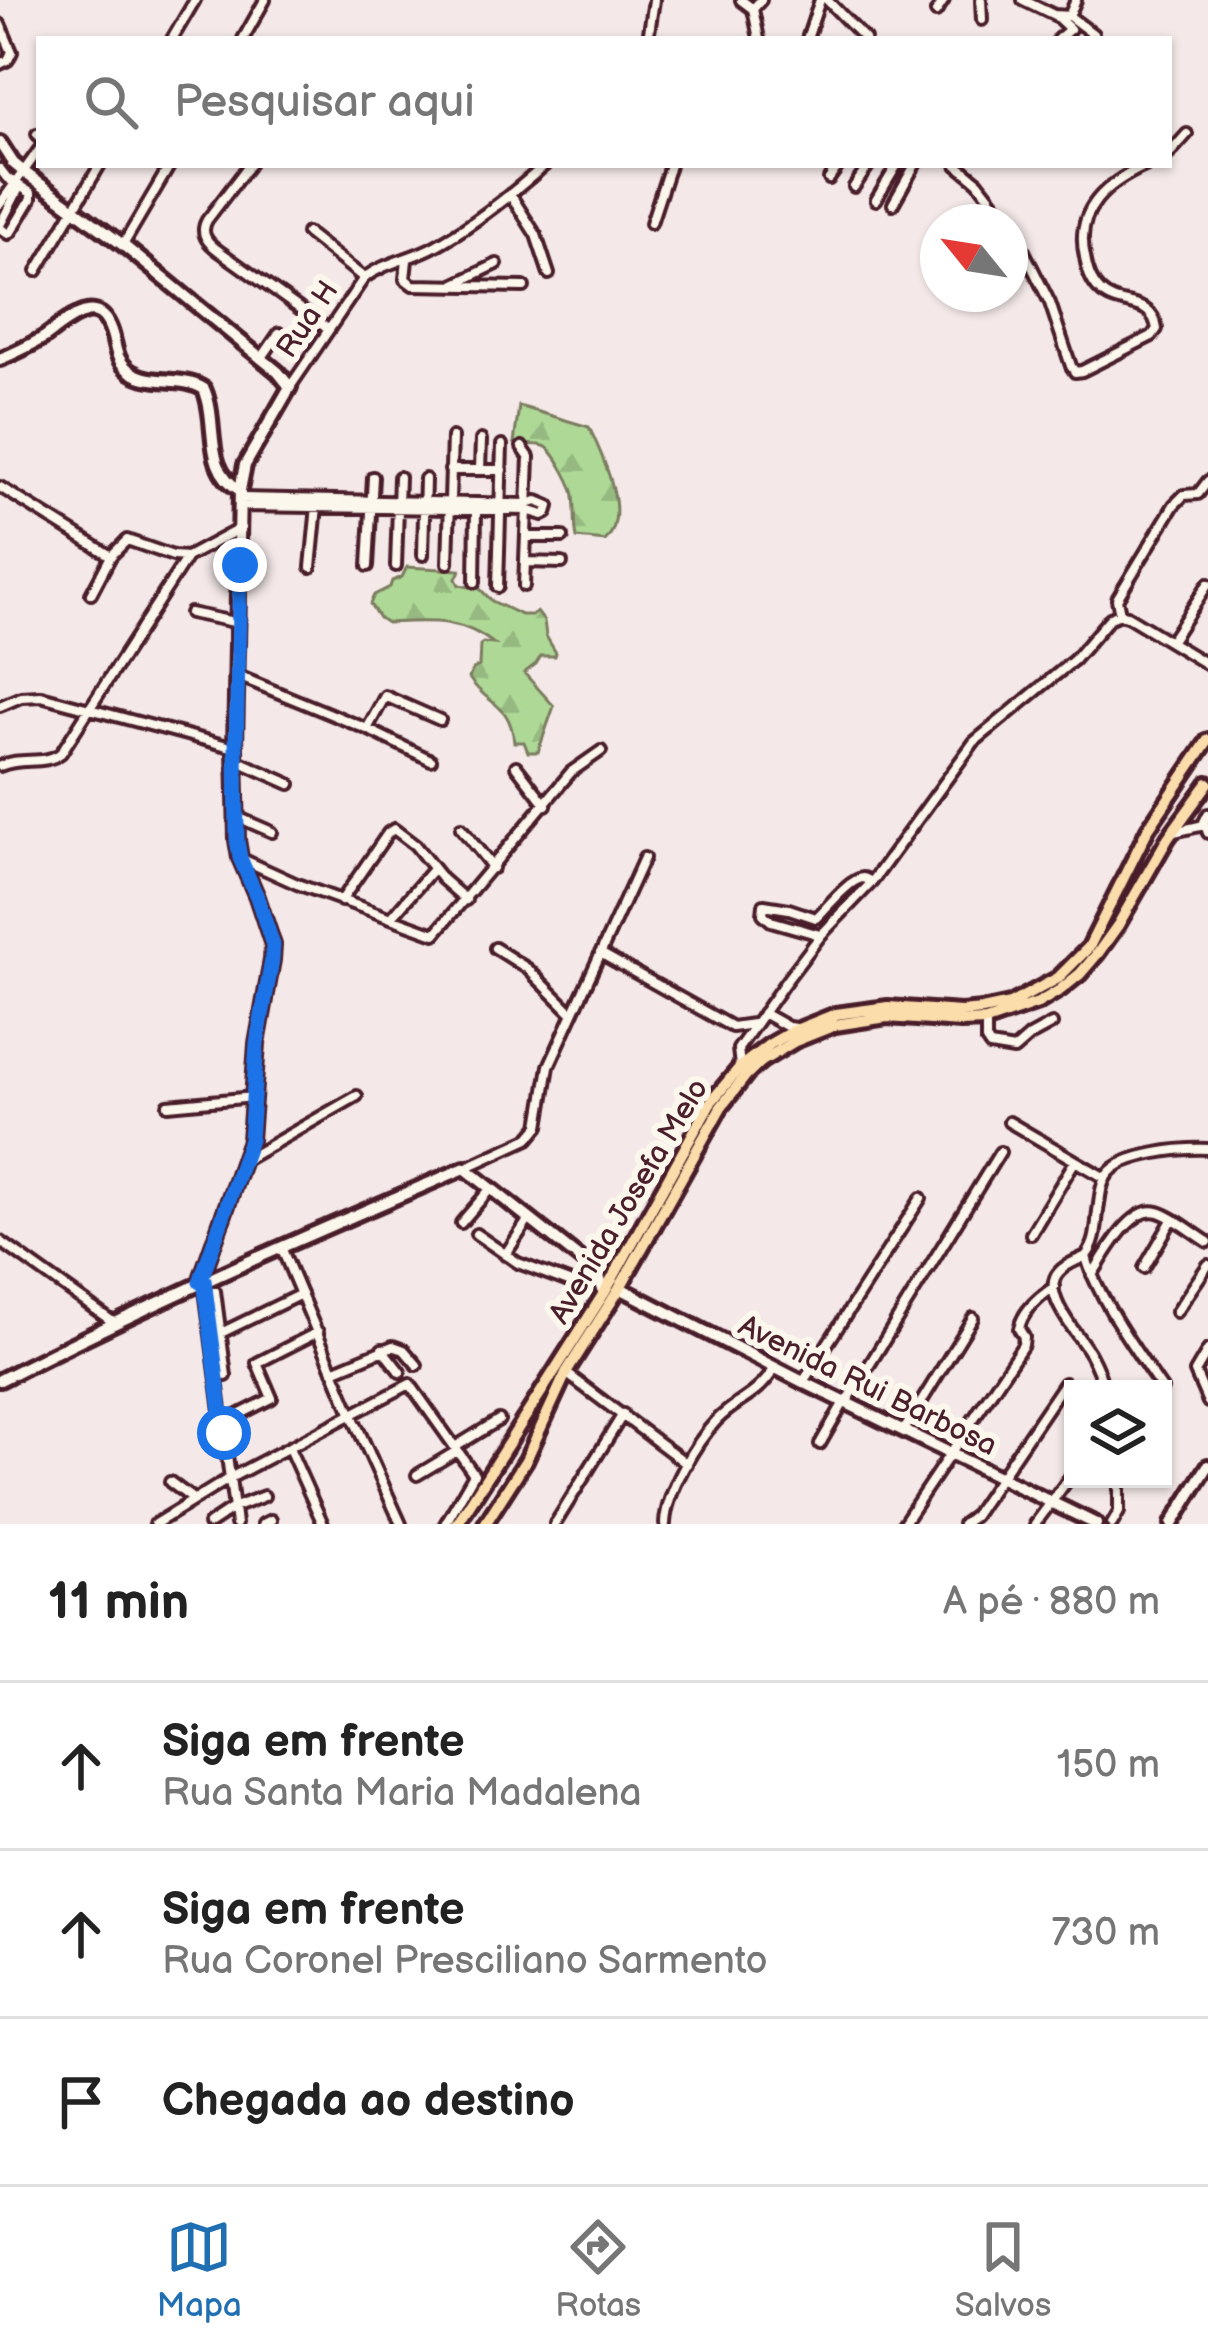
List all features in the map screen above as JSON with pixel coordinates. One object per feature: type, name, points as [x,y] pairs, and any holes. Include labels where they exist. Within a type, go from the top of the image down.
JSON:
[{"type":"main road","name":"Avenida Josefa Melo","points":[[459,1515],[604,1294],[710,1103],[740,1067],[798,1028],[836,1014],[888,1007],[982,1010],[1010,1004],[1058,978],[1089,947],[1148,829],[1208,740]]},
{"type":"main road","name":"Avenida Josefa Melo","points":[[484,1524],[526,1460],[566,1373],[735,1088],[762,1061],[817,1030],[866,1018],[986,1021],[1038,1003],[1079,974],[1118,925],[1172,833],[1208,785]]},
{"type":"main road","points":[[499,1459],[490,1485],[497,1492],[508,1490]]},
{"type":"main road","points":[[473,1496],[481,1495],[490,1502],[484,1524]]},
{"type":"street","points":[[174,36],[195,0]]},
{"type":"street","points":[[245,36],[265,0]]},
{"type":"street","points":[[648,36],[654,0]]},
{"type":"street","points":[[741,0],[753,9],[758,36]]},
{"type":"street","points":[[753,9],[761,0]]},
{"type":"street","points":[[808,36],[823,0],[862,36]]},
{"type":"street","points":[[936,12],[944,0]]},
{"type":"street","points":[[981,0],[982,20]]},
{"type":"street","points":[[1023,0],[1070,29],[1062,36]]},
{"type":"street","points":[[1069,16],[1076,0]]},
{"type":"street","points":[[1054,15],[1069,16],[1093,34]]},
{"type":"street","points":[[0,24],[12,52],[0,64]]},
{"type":"street","points":[[1172,151],[1187,134]]},
{"type":"street","points":[[0,143],[13,163],[123,245],[290,387],[240,492],[237,840],[273,945],[257,1044],[250,1140],[202,1281],[236,1524]]},
{"type":"street","points":[[0,204],[36,154]]},
{"type":"street","points":[[37,271],[98,168]]},
{"type":"street","points":[[123,245],[168,168]]},
{"type":"street","points":[[247,168],[203,229],[205,238],[328,329]]},
{"type":"street","name":"Rua H","points":[[290,387],[364,278],[438,245],[541,168]]},
{"type":"street","points":[[651,224],[669,168]]},
{"type":"street","points":[[829,179],[837,168]]},
{"type":"street","points":[[854,187],[867,168]]},
{"type":"street","points":[[876,200],[895,168]]},
{"type":"street","points":[[893,204],[913,168]]},
{"type":"street","points":[[961,168],[995,204]]},
{"type":"street","points":[[1028,259],[1050,303],[1073,371],[1082,371],[1152,336],[1157,329],[1153,315],[1144,307],[1099,290],[1082,245],[1087,212],[1096,199],[1109,185],[1141,168]]},
{"type":"street","points":[[0,169],[11,183],[31,193],[8,234],[0,226],[11,183]]},
{"type":"street","points":[[510,194],[536,235],[549,274]]},
{"type":"street","points":[[307,233],[364,278]]},
{"type":"street","points":[[407,258],[407,282],[524,287]]},
{"type":"street","points":[[449,287],[497,264]]},
{"type":"street","points":[[0,359],[91,311],[107,321],[115,353],[129,370],[147,379],[193,383],[204,389],[212,415],[213,451],[224,475],[240,492],[313,504],[527,507]]},
{"type":"street","points":[[261,359],[279,333]]},
{"type":"street","points":[[448,562],[452,437]]},
{"type":"street","points":[[480,470],[481,440]]},
{"type":"street","points":[[499,587],[502,445]]},
{"type":"street","points":[[522,447],[529,457],[524,586]]},
{"type":"street","points":[[450,470],[502,470]]},
{"type":"street","points":[[368,566],[373,477]]},
{"type":"street","points":[[396,566],[399,477]]},
{"type":"street","points":[[423,555],[425,479]]},
{"type":"street","points":[[1208,482],[1198,494],[1184,495],[1174,506],[1117,599],[1120,614],[1208,665]]},
{"type":"street","points":[[0,487],[111,556]]},
{"type":"street","points":[[311,567],[313,504]]},
{"type":"street","points":[[475,582],[476,507]]},
{"type":"street","points":[[0,766],[15,760],[55,758],[188,557],[241,528]]},
{"type":"street","points":[[526,537],[563,537]]},
{"type":"street","points":[[91,594],[111,556],[128,539],[188,557]]},
{"type":"street","points":[[525,562],[562,563]]},
{"type":"street","points":[[1170,642],[1208,584]]},
{"type":"street","points":[[190,613],[239,623]]},
{"type":"street","points":[[738,1049],[821,935],[872,883],[974,742],[1073,661],[1110,618],[1120,614]]},
{"type":"street","points":[[238,676],[431,760]]},
{"type":"street","points":[[0,706],[31,695],[90,710],[236,754],[290,784]]},
{"type":"street","points":[[367,729],[385,696],[440,720]]},
{"type":"street","points":[[240,858],[434,934],[576,767],[602,751]]},
{"type":"street","points":[[516,766],[546,805]]},
{"type":"street","points":[[1190,806],[1207,820]]},
{"type":"street","points":[[237,817],[272,832]]},
{"type":"street","points":[[1172,833],[1207,820]]},
{"type":"street","points":[[461,828],[493,868]]},
{"type":"street","points":[[341,901],[394,829],[466,900]]},
{"type":"street","points":[[0,1380],[202,1281],[522,1142],[536,1130],[549,1066],[644,858]]},
{"type":"street","points":[[391,918],[433,869]]},
{"type":"street","points":[[821,935],[771,921],[763,914],[764,905],[817,918],[858,880],[872,883]]},
{"type":"street","points":[[495,948],[528,969],[572,1013]]},
{"type":"street","points":[[600,953],[732,1027],[740,1067]]},
{"type":"street","points":[[763,1013],[798,1028]]},
{"type":"street","points":[[986,1021],[986,1040],[1004,1050],[1014,1050],[1052,1024]]},
{"type":"street","points":[[732,1027],[755,1024]]},
{"type":"street","points":[[244,1160],[357,1096]]},
{"type":"street","points":[[168,1105],[254,1097]]},
{"type":"street","points":[[1009,1121],[1105,1178]]},
{"type":"street","points":[[1101,1380],[1092,1356],[1062,1311],[1055,1278],[1086,1256],[1095,1242],[1105,1178],[1110,1172],[1163,1152],[1208,1149]]},
{"type":"street","points":[[820,1444],[1000,1152]]},
{"type":"street","points":[[1031,1234],[1075,1161]]},
{"type":"street","points":[[465,1168],[598,1273],[604,1294]]},
{"type":"street","points":[[461,1223],[491,1189]]},
{"type":"street","points":[[803,1382],[921,1198]]},
{"type":"street","points":[[1092,1275],[1136,1216],[1151,1210],[1208,1242]]},
{"type":"street","points":[[505,1255],[530,1219]]},
{"type":"street","points":[[1144,1268],[1172,1220]]},
{"type":"street","points":[[476,1234],[531,1270],[574,1284]]},
{"type":"street","points":[[0,1240],[113,1322]]},
{"type":"street","points":[[281,1247],[338,1369],[351,1413],[401,1524]]},
{"type":"street","points":[[1086,1256],[1092,1275],[1156,1380]]},
{"type":"street","points":[[1176,1312],[1208,1265]]},
{"type":"street","points":[[598,1273],[616,1273]]},
{"type":"street","points":[[903,1524],[1023,1345],[1021,1320],[1054,1287]]},
{"type":"street","name":"Avenida Rui Barbosa","points":[[620,1288],[1096,1524]]},
{"type":"street","points":[[215,1291],[226,1376]]},
{"type":"street","points":[[221,1333],[301,1294]]},
{"type":"street","points":[[904,1430],[973,1318]]},
{"type":"street","points":[[223,1423],[272,1398],[256,1363],[318,1332]]},
{"type":"street","points":[[338,1369],[382,1349],[397,1346],[415,1362],[399,1370],[382,1349]]},
{"type":"street","points":[[1188,1372],[1208,1350]]},
{"type":"street","points":[[1208,1350],[1195,1372],[1208,1402]]},
{"type":"street","points":[[665,1524],[670,1496],[716,1421],[762,1388],[775,1368]]},
{"type":"street","points":[[566,1373],[687,1464]]},
{"type":"street","points":[[963,1524],[974,1516],[1064,1383]]},
{"type":"street","points":[[155,1524],[230,1478],[410,1384],[473,1475],[459,1515],[445,1524]]},
{"type":"street","points":[[556,1524],[623,1414]]},
{"type":"street","points":[[417,1475],[499,1420]]},
{"type":"street","points":[[289,1448],[323,1524]]},
{"type":"street","points":[[1172,1524],[1208,1466]]},
{"type":"street","points":[[170,1482],[194,1500]]},
{"type":"street","points":[[1035,1524],[1064,1486]]},
{"type":"street","points":[[1112,1524],[1119,1512],[1119,1488]]},
{"type":"street","points":[[209,1524],[264,1496]]},
{"type":"green space","points":[[519,406],[589,427],[615,501],[613,530],[605,541],[577,538],[573,492],[548,449],[514,443]]},
{"type":"green space","points":[[407,567],[460,570],[459,585],[480,589],[492,601],[521,615],[537,612],[544,621],[555,656],[541,656],[524,673],[554,706],[538,752],[528,752],[524,742],[514,742],[503,711],[469,678],[479,666],[480,645],[494,644],[456,625],[387,623],[379,618],[370,604],[374,595],[402,577]]},
{"type":"route","points":[[224,1433],[204,1280],[200,1282],[250,1140],[257,1044],[273,945],[237,840],[240,565]]}]
